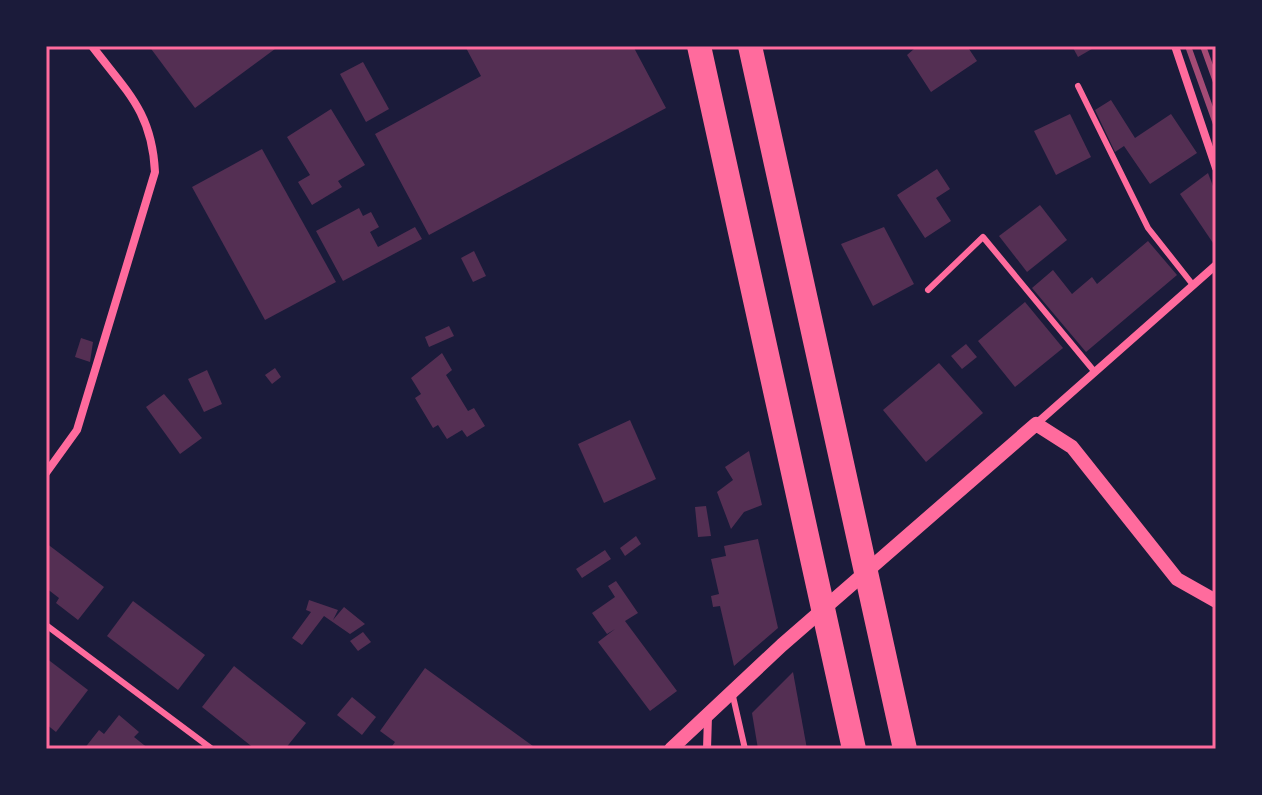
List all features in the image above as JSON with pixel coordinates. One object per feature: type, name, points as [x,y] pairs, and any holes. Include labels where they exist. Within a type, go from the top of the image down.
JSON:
[{"type":"highway","points":[[699,46],[854,749]]},
{"type":"highway","points":[[750,46],[905,749]]},
{"type":"street","points":[[46,473],[77,430],[144,218],[155,172],[153,137],[141,111],[92,46]]},
{"type":"street","points":[[1175,46],[1216,168]]},
{"type":"street","points":[[671,749],[782,645],[1216,265]]},
{"type":"street","points":[[1036,424],[1072,447],[1177,579],[1216,601]]},
{"type":"street","points":[[707,749],[708,716]]},
{"type":"lane","points":[[1078,86],[1148,228],[1193,285]]},
{"type":"lane","points":[[928,290],[983,237],[1094,371]]},
{"type":"lane","points":[[46,625],[212,749]]},
{"type":"lane","points":[[732,692],[745,749]]},
{"type":"building","points":[[149,46],[279,46],[195,108]]},
{"type":"building","points":[[465,46],[633,46],[666,108],[429,235],[375,134],[481,76]]},
{"type":"building","points":[[912,46],[967,46],[977,61],[931,92],[907,55],[914,49]]},
{"type":"building","points":[[1072,46],[1097,46],[1078,57]]},
{"type":"building","points":[[363,62],[389,109],[366,122],[340,74]]},
{"type":"building","points":[[1111,100],[1135,138],[1171,114],[1197,153],[1150,184],[1124,146],[1115,152],[1095,110]]},
{"type":"building","points":[[331,109],[365,165],[338,181],[342,187],[312,205],[298,182],[310,175],[287,137]]},
{"type":"building","points":[[1070,114],[1091,157],[1056,175],[1034,131]]},
{"type":"building","points":[[262,149],[336,282],[265,320],[192,187]]},
{"type":"building","points":[[937,169],[950,189],[936,198],[951,221],[925,238],[897,195]]},
{"type":"building","points":[[1208,173],[1216,194],[1213,243],[1180,194]]},
{"type":"building","points":[[1040,205],[1067,240],[1027,272],[999,236]]},
{"type":"building","points":[[359,208],[363,216],[371,212],[379,227],[370,232],[378,247],[415,227],[422,239],[343,281],[316,231]]},
{"type":"building","points":[[884,227],[914,284],[873,306],[841,244]]},
{"type":"building","points":[[1148,241],[1177,275],[1086,352],[1032,288],[1053,270],[1072,294],[1092,277],[1097,284]]},
{"type":"building","points":[[474,251],[486,276],[473,282],[461,258]]},
{"type":"building","points":[[1025,302],[1063,348],[1015,387],[978,341]]},
{"type":"building","points":[[449,326],[454,336],[429,347],[425,337]]},
{"type":"building","points":[[81,338],[93,342],[90,362],[75,357]]},
{"type":"building","points":[[966,344],[977,357],[962,369],[951,356]]},
{"type":"building","points":[[442,353],[452,370],[446,375],[468,411],[474,408],[485,426],[467,437],[462,430],[447,439],[438,425],[433,428],[415,398],[421,394],[411,378]]},
{"type":"building","points":[[939,363],[983,413],[926,462],[883,410]]},
{"type":"building","points":[[275,368],[281,377],[272,384],[265,375]]},
{"type":"building","points":[[207,370],[222,404],[204,412],[188,379]]},
{"type":"building","points":[[164,394],[202,438],[180,454],[146,407]]},
{"type":"building","points":[[630,420],[656,479],[604,503],[578,444]]},
{"type":"building","points":[[749,451],[762,505],[744,512],[731,529],[717,492],[733,480],[725,467]]},
{"type":"building","points":[[706,506],[711,536],[698,537],[695,507]]},
{"type":"building","points":[[636,536],[641,544],[625,556],[620,548]]},
{"type":"building","points":[[758,539],[778,628],[734,666],[720,606],[713,607],[711,596],[719,594],[711,559],[726,556],[724,546]]},
{"type":"building","points":[[46,543],[104,587],[78,620],[56,603],[59,598],[46,588]]},
{"type":"building","points":[[605,550],[611,559],[582,578],[576,569]]},
{"type":"building","points":[[616,581],[638,613],[625,621],[677,691],[650,711],[598,642],[615,629],[607,634],[592,613],[615,597],[608,586]]},
{"type":"building","points":[[309,600],[338,610],[333,620],[344,607],[365,624],[350,634],[324,616],[302,645],[292,638],[311,612],[306,610]]},
{"type":"building","points":[[133,601],[205,655],[178,690],[107,636]]},
{"type":"building","points":[[363,632],[371,642],[358,651],[350,641]]},
{"type":"building","points":[[46,658],[88,690],[56,732],[46,724]]},
{"type":"building","points":[[234,666],[306,723],[285,749],[255,749],[202,707]]},
{"type":"building","points":[[425,668],[537,749],[390,749],[395,742],[380,731]]},
{"type":"building","points":[[793,672],[807,749],[758,749],[752,713]]},
{"type":"building","points":[[352,697],[376,717],[362,735],[337,715]]},
{"type":"building","points":[[119,715],[139,732],[134,737],[149,749],[84,749],[99,730],[104,734]]},
{"type":"railway","points":[[1188,46],[1216,124]]},
{"type":"railway","points":[[1203,46],[1216,82]]}]
